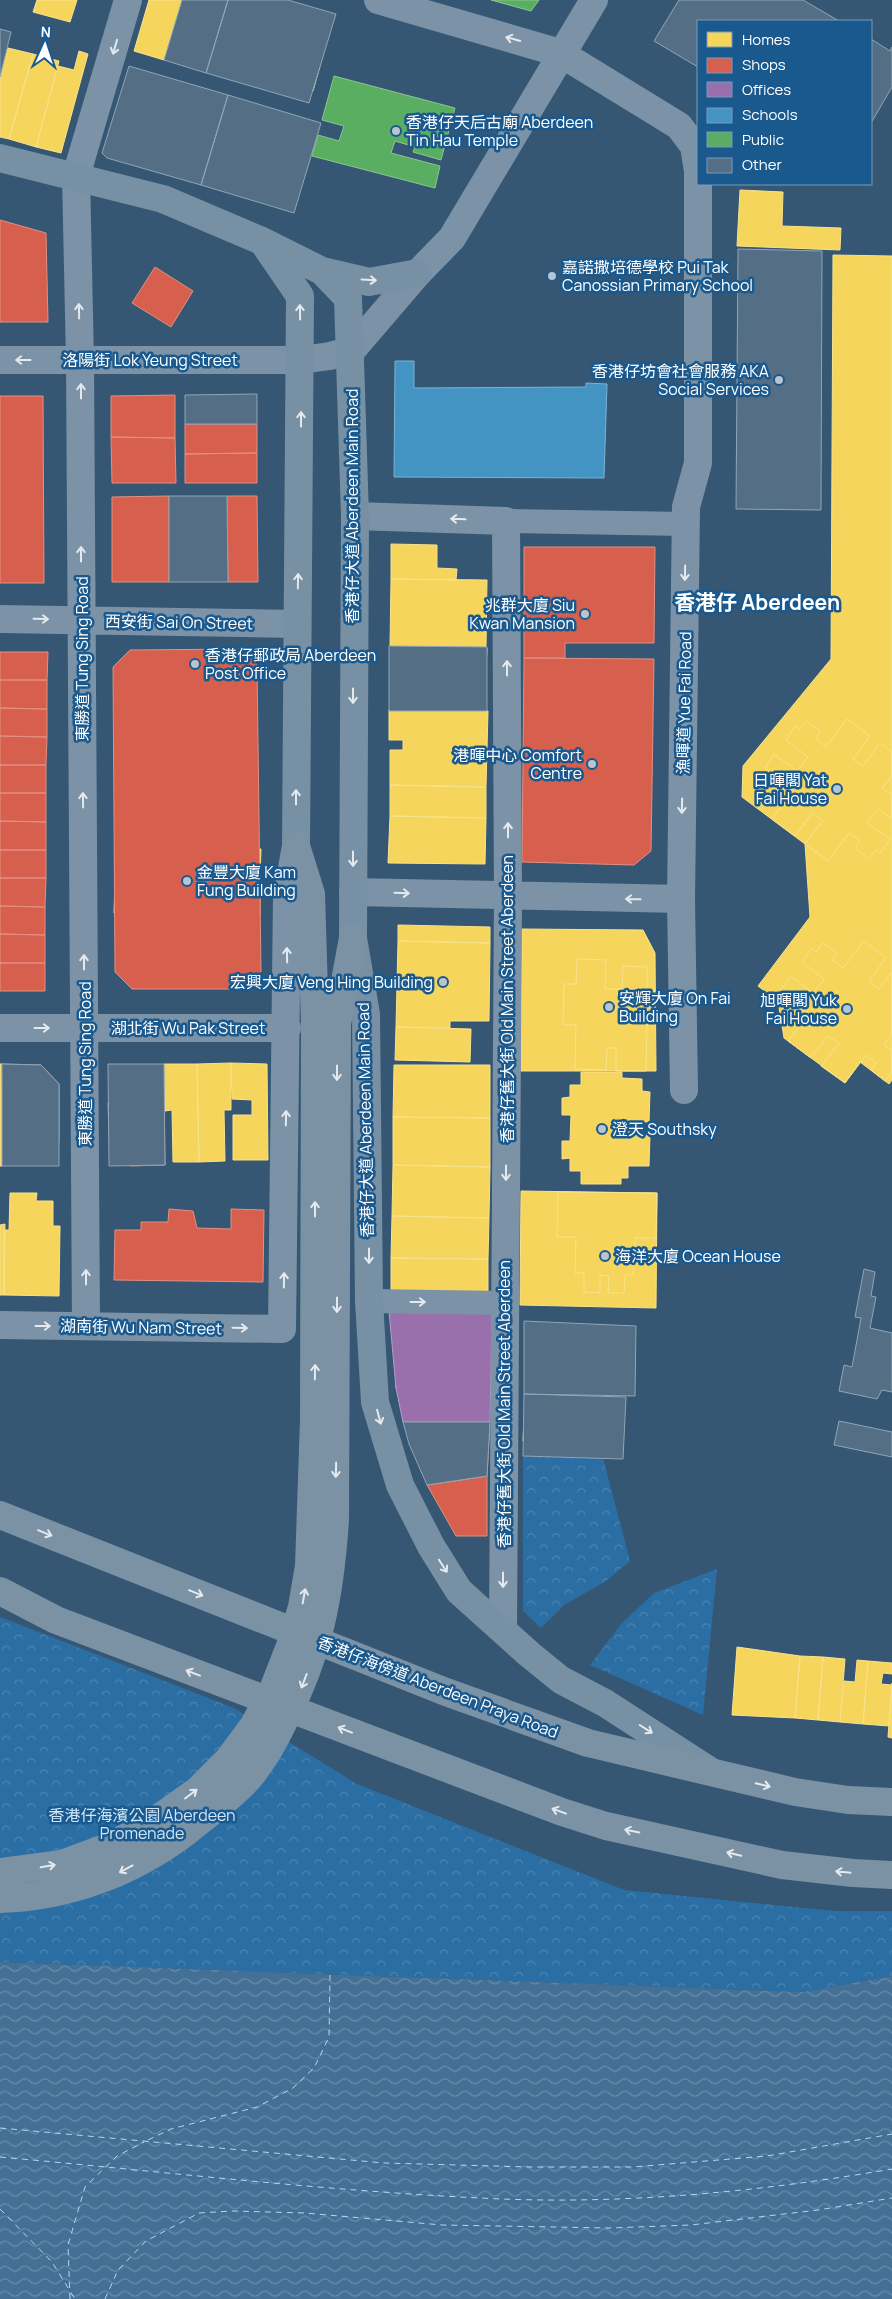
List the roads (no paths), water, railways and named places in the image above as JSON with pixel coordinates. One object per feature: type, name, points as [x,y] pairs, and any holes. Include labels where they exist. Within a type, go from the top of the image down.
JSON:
[{"type":"main road","name":"香港仔大道 Aberdeen Main Road","points":[[0,158],[163,199],[262,241],[322,271],[348,298],[352,350],[355,516],[353,938],[366,1014],[369,1301],[374,1402],[400,1485],[431,1546],[459,1591],[561,1680],[605,1703],[715,1775]]},
{"type":"main road","points":[[0,1899],[18,1899],[70,1890],[121,1872],[168,1845],[214,1811],[249,1777],[275,1739],[298,1696],[314,1654],[325,1613],[332,1569],[326,1421],[312,894],[296,846],[300,296],[262,241]]},
{"type":"main road","points":[[322,271],[369,282],[418,273]]},
{"type":"main road","points":[[0,1872],[62,1864],[108,1847],[152,1823],[197,1791],[228,1760],[254,1725],[274,1687],[302,1607],[309,1566],[326,1421],[338,1024],[353,938]]},
{"type":"main road","name":"香港仔海傍道 Aberdeen Praya Road","points":[[0,1515],[455,1695],[588,1743],[715,1775],[795,1792],[848,1800],[892,1802]]},
{"type":"main road","points":[[0,1591],[56,1620],[544,1805],[606,1826],[782,1865],[892,1875]]},
{"type":"main road","points":[[0,1610],[56,1620]]},
{"type":"street","name":"東勝道 Tung Sing Road","points":[[86,1326],[80,360],[76,176],[128,0]]},
{"type":"street","name":"漁暉道 Yue Fai Road","points":[[378,0],[560,53],[679,126],[694,146],[697,165]]},
{"type":"street","points":[[352,350],[418,273],[452,238],[466,217],[560,53],[594,0]]},
{"type":"street","name":"漁暉道 Yue Fai Road","points":[[684,1090],[681,899],[686,516],[698,463],[698,185]]},
{"type":"street","name":"洛陽街 Lok Yeung Street","points":[[0,360],[301,360],[330,356],[352,350]]},
{"type":"street","points":[[355,516],[506,521],[686,516]]},
{"type":"street","name":"香港仔舊大街 Old Main Street Aberdeen","points":[[503,1628],[508,896],[506,521]]},
{"type":"street","name":"西安街 Sai On Street","points":[[0,619],[298,624]]},
{"type":"street","points":[[287,1028],[287,896],[296,846]]},
{"type":"street","points":[[353,892],[681,899]]},
{"type":"street","name":"湖北街 Wu Pak Street","points":[[0,1028],[287,1028]]},
{"type":"street","name":"湖南街 Wu Nam Street","points":[[0,1325],[282,1329],[287,1028]]},
{"type":"street","points":[[369,1301],[505,1303]]},
{"type":"water","points":[[0,1962],[803,1992],[892,1976],[892,2299],[0,2299]]},
{"type":"place","name":"香港仔天后古廟 Aberdeen Tin Hau Temple","points":[[396,131]]},
{"type":"place","name":"嘉諾撒培德學校 Pui Tak Canossian Primary School","points":[[552,276]]},
{"type":"place","name":"香港仔坊會社會服務 AKA Social Services","points":[[779,380]]},
{"type":"place","name":"兆群大廈 Siu Kwan Mansion","points":[[585,614]]},
{"type":"place","name":"香港仔郵政局 Aberdeen Post Office","points":[[195,664]]},
{"type":"place","name":"港暉中心 Comfort Centre","points":[[592,764]]},
{"type":"place","name":"日暉閣 Yat Fai House","points":[[837,789]]},
{"type":"place","name":"金豐大廈 Kam Fung Building","points":[[187,881]]},
{"type":"place","name":"宏興大廈 Veng Hing Building","points":[[443,982]]},
{"type":"place","name":"安輝大廈 On Fai Building","points":[[609,1007]]},
{"type":"place","name":"旭暉閣 Yuk Fai House","points":[[847,1009]]},
{"type":"place","name":"澄天 Southsky","points":[[602,1129]]},
{"type":"place","name":"海洋大廈 Ocean House","points":[[605,1256]]},
{"type":"district","name":"香港仔 Aberdeen","points":[[757,603]]},
{"type":"park label","name":"香港仔海濱公園 Aberdeen Promenade","points":[[142,1824]]}]
